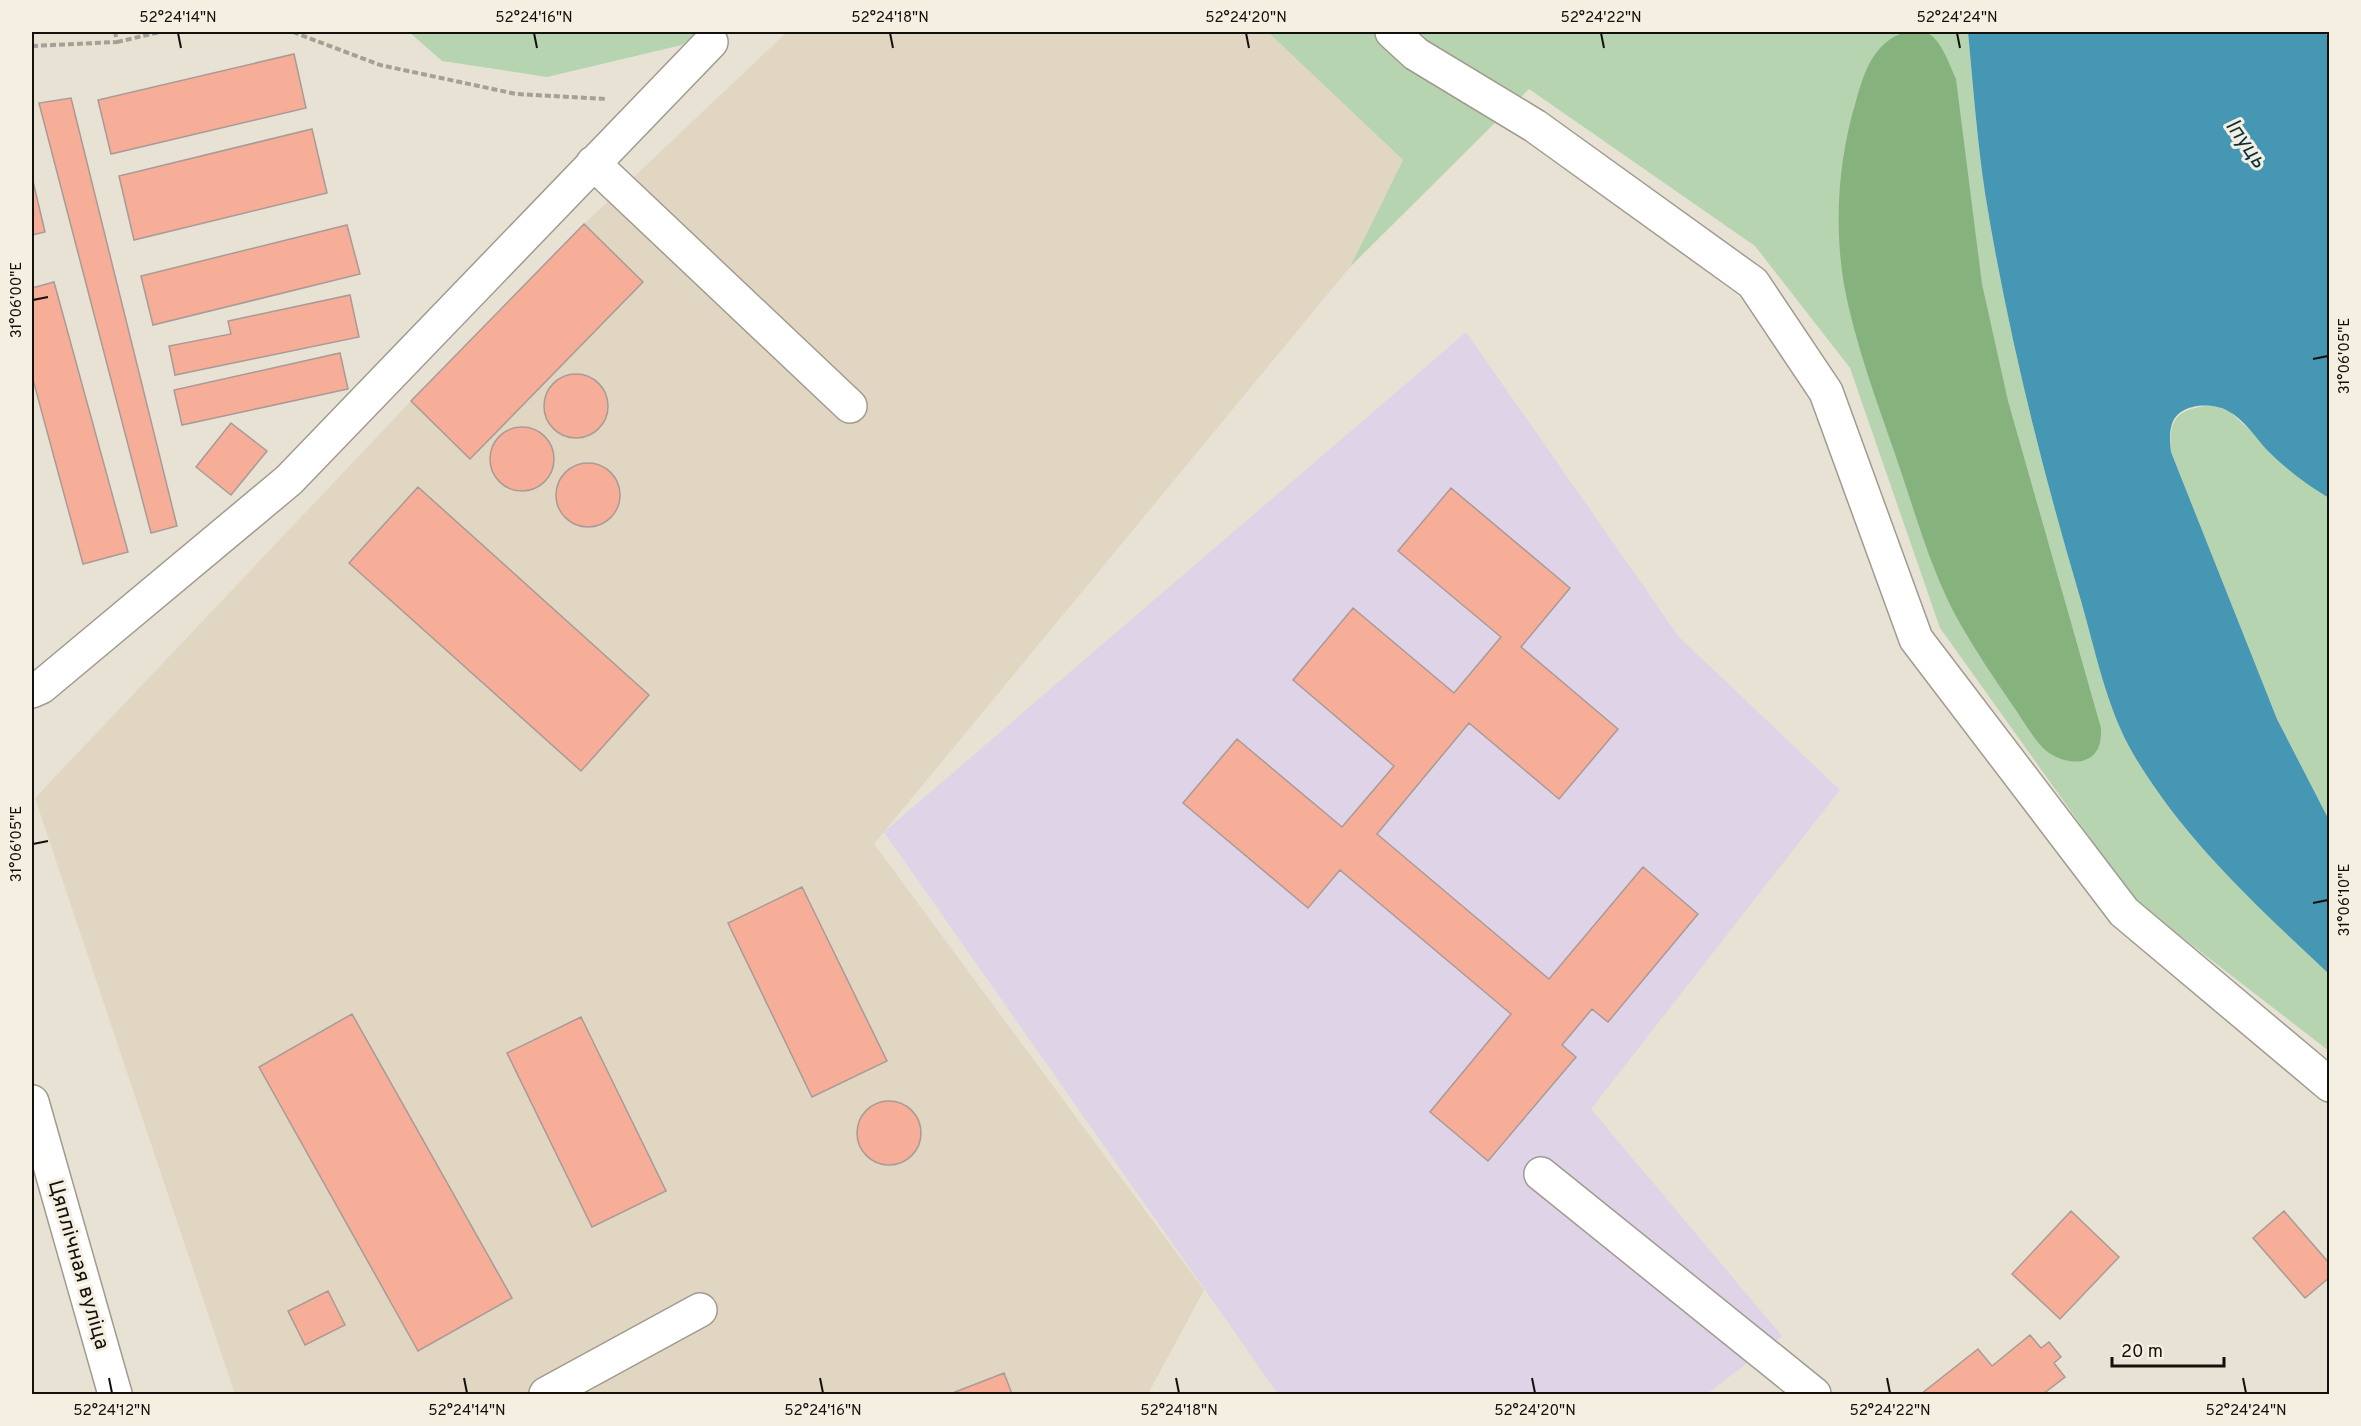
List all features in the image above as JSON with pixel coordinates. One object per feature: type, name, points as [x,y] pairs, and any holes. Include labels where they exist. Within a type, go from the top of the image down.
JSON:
[{"type":"street","points":[[1392,32],[1416,54],[1535,126],[1753,283],[1826,392],[1917,639],[2124,912],[2330,1085]]},
{"type":"street","points":[[32,691],[41,687],[289,480],[711,42]]},
{"type":"street","points":[[593,163],[850,406]]},
{"type":"street","name":"Цяплічная вуліца","points":[[32,1102],[114,1395]]},
{"type":"street","points":[[1541,1174],[1814,1395]]},
{"type":"street","points":[[546,1395],[700,1310]]},
{"type":"path","points":[[115,32],[117,42]]},
{"type":"path","points":[[32,46],[117,42],[160,32]]},
{"type":"path","points":[[293,32],[380,65],[516,94],[653,102]]},
{"type":"shaded area","points":[[787,32],[1268,32],[1403,160],[1350,267],[874,844],[1204,1290],[1148,1394],[235,1394],[35,798],[411,401],[584,224]]},
{"type":"shaded area","points":[[1466,332],[1679,637],[1840,790],[1591,1109],[1782,1336],[1707,1394],[1278,1394],[884,832]]},
{"type":"green space","points":[[409,32],[698,32],[682,45],[547,77],[442,61]]},
{"type":"green space","points":[[1268,32],[1968,32],[1982,173],[2003,294],[2038,445],[2102,678],[2116,719],[2135,757],[2155,788],[2200,845],[2276,924],[2329,974],[2329,1051],[2135,901],[1940,628],[1850,368],[1755,246],[1529,89],[1350,267],[1403,160]]},
{"type":"green space","points":[[1906,32],[1925,32],[1935,39],[1944,52],[1956,79],[1982,284],[2008,401],[2101,728],[2097,750],[2090,758],[2083,761],[2061,759],[2043,748],[1980,656],[1951,607],[1924,542],[1866,371],[1854,328],[1844,285],[1839,239],[1840,193],[1845,146],[1859,90],[1872,59],[1886,42]]},
{"type":"green space","points":[[2212,405],[2229,411],[2317,491],[2329,498],[2329,820],[2277,719],[2171,452],[2172,430],[2178,416],[2191,409]]},
{"type":"water","name":"Іпуць","points":[[1968,32],[2325,32],[2329,39],[2329,498],[2289,470],[2239,419],[2221,408],[2197,406],[2181,412],[2172,424],[2170,438],[2171,452],[2277,719],[2329,820],[2329,974],[2250,898],[2200,845],[2155,788],[2135,757],[2116,719],[2102,678],[2051,495],[2003,294],[1985,193]]},
{"type":"building","points":[[294,54],[306,108],[111,154],[98,100]]},
{"type":"building","points":[[71,98],[177,526],[151,533],[39,103]]},
{"type":"building","points":[[312,129],[327,193],[134,240],[119,176]]},
{"type":"building","points":[[32,177],[45,232],[32,235]]},
{"type":"building","points":[[584,224],[643,282],[470,459],[411,401]]},
{"type":"building","points":[[347,225],[360,274],[153,325],[141,276]]},
{"type":"building","points":[[54,282],[128,552],[83,564],[32,376],[32,288]]},
{"type":"building","points":[[350,295],[359,337],[175,375],[169,346],[231,334],[228,321]]},
{"type":"building","points":[[340,353],[348,389],[182,425],[174,390]]},
{"type":"building","points":[[576,374],[588,376],[599,383],[606,394],[608,406],[606,418],[599,429],[588,436],[576,438],[564,436],[553,429],[546,418],[544,406],[546,394],[553,383],[564,376]]},
{"type":"building","points":[[231,423],[267,451],[231,495],[196,467]]},
{"type":"building","points":[[522,427],[534,429],[545,436],[552,447],[554,459],[552,471],[545,482],[534,489],[522,491],[510,489],[499,482],[492,471],[490,459],[492,447],[499,436],[510,429]]},
{"type":"building","points":[[588,463],[600,465],[611,472],[618,483],[620,495],[618,507],[611,518],[600,525],[588,527],[576,525],[565,518],[558,507],[556,495],[558,483],[565,472],[576,465]]},
{"type":"building","points":[[418,487],[649,695],[581,771],[349,563]]},
{"type":"building","points":[[1451,488],[1570,588],[1521,647],[1618,729],[1559,799],[1469,723],[1377,834],[1549,979],[1643,867],[1698,914],[1608,1022],[1592,1009],[1562,1045],[1576,1057],[1488,1161],[1430,1112],[1511,1014],[1340,870],[1308,908],[1183,803],[1237,739],[1342,827],[1394,766],[1293,680],[1353,608],[1454,693],[1501,637],[1398,551]]},
{"type":"building","points":[[802,887],[887,1061],[812,1097],[728,923]]},
{"type":"building","points":[[352,1014],[512,1298],[418,1351],[259,1067]]},
{"type":"building","points":[[581,1017],[666,1191],[592,1227],[507,1053]]},
{"type":"building","points":[[889,1101],[907,1106],[912,1110],[916,1115],[921,1133],[916,1151],[912,1156],[907,1160],[889,1165],[871,1160],[866,1156],[862,1151],[857,1133],[862,1115],[866,1110],[871,1106]]},
{"type":"building","points":[[2071,1211],[2119,1257],[2060,1319],[2012,1274]]},
{"type":"building","points":[[2284,1211],[2330,1264],[2330,1277],[2305,1298],[2253,1238]]},
{"type":"building","points":[[328,1291],[345,1325],[305,1345],[288,1311]]},
{"type":"building","points":[[2030,1335],[2041,1348],[2049,1342],[2061,1357],[2054,1363],[2065,1377],[2043,1394],[1921,1394],[1978,1349],[1992,1366]]},
{"type":"building","points":[[1004,1373],[1012,1394],[950,1394]]}]
